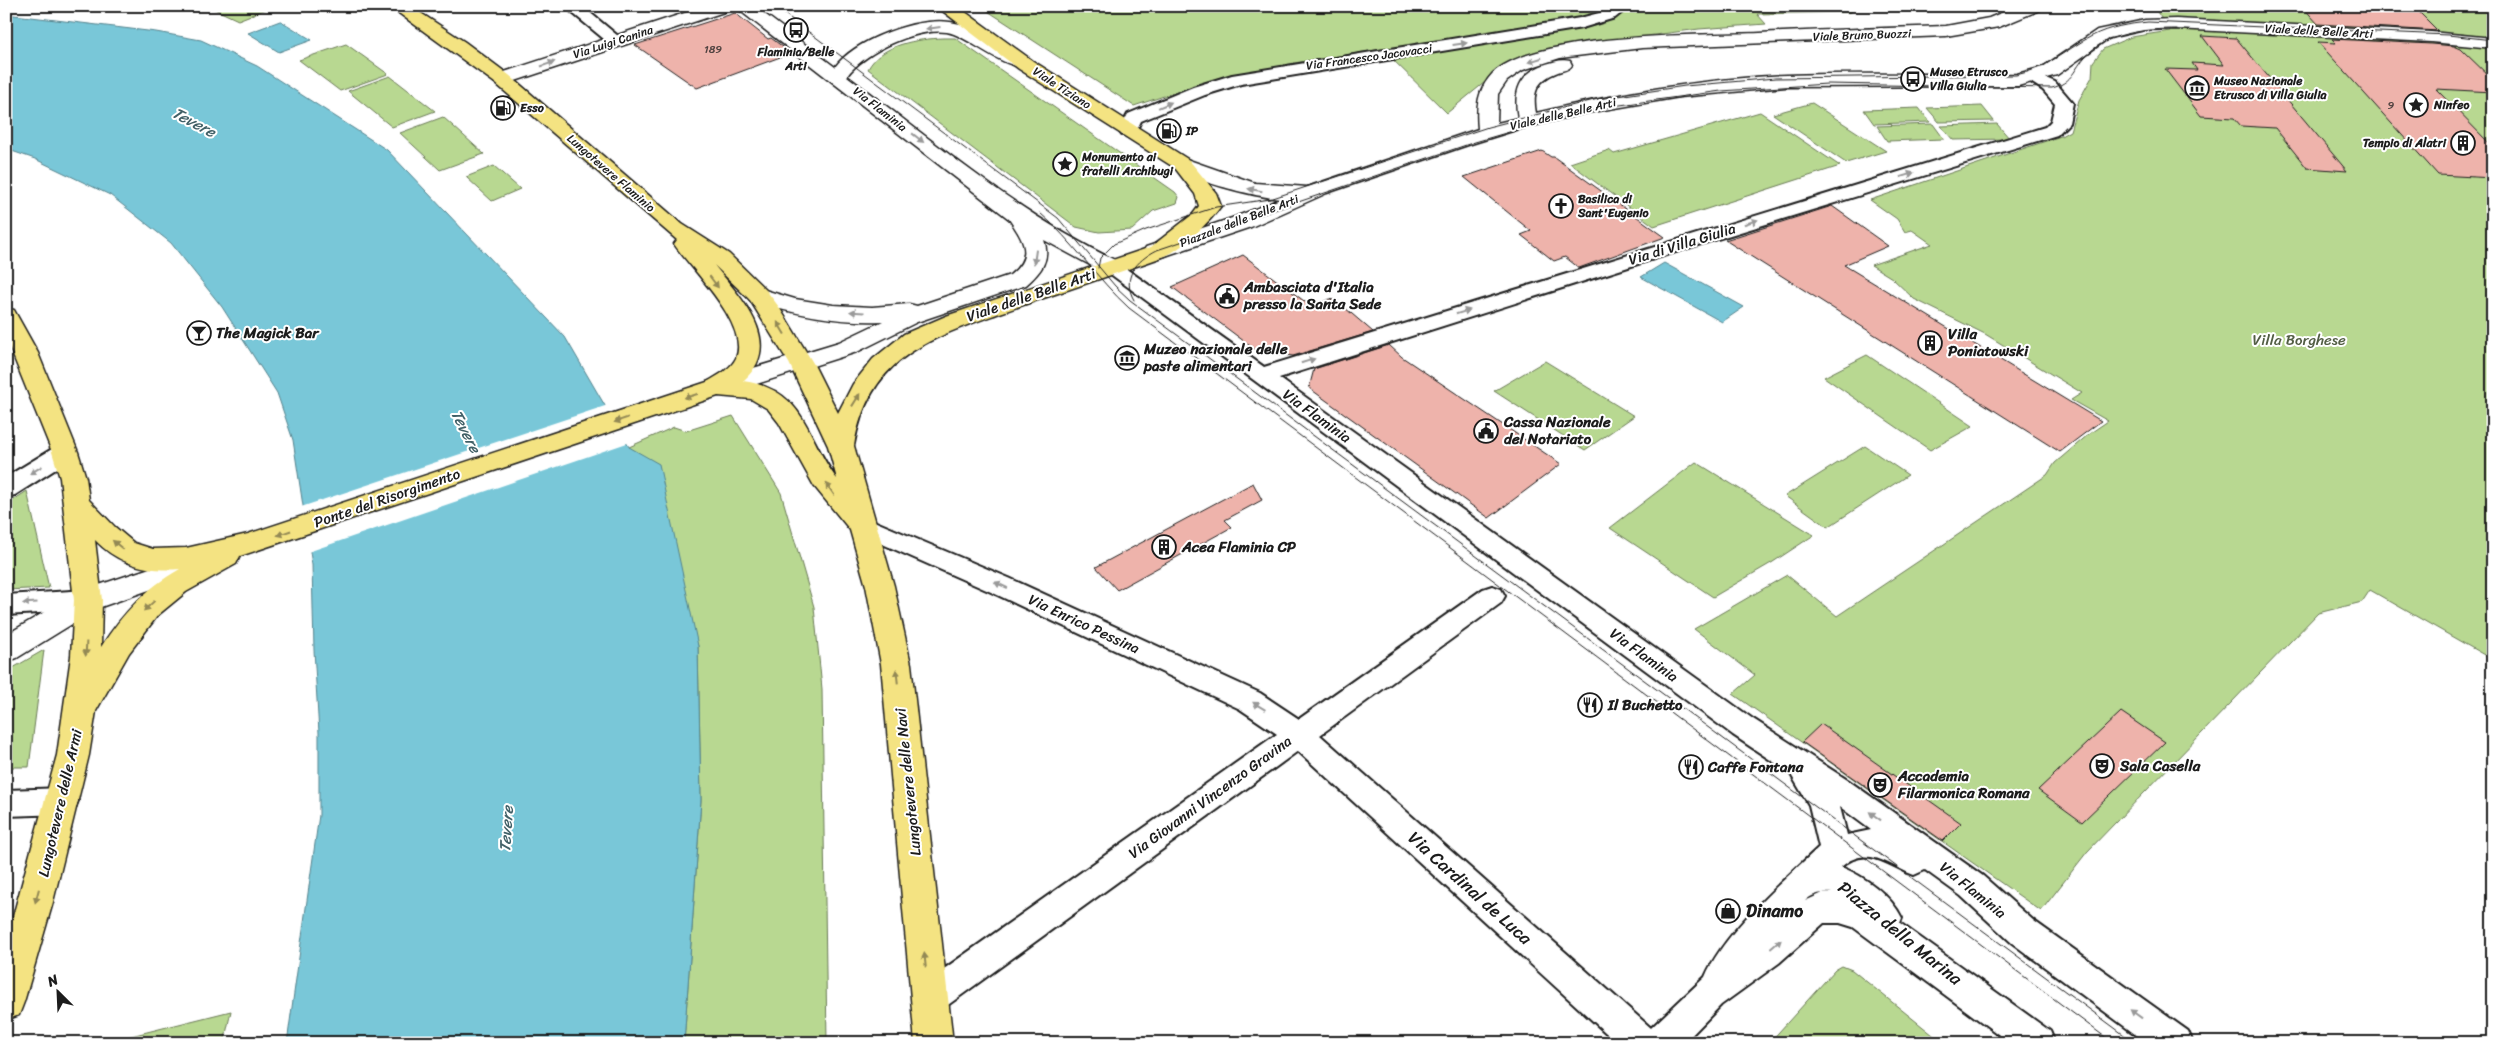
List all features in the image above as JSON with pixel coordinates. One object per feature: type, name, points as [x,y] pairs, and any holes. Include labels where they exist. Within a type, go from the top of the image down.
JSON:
[{"type":"main road","name":"Lungotevere Flaminio","points":[[398,6],[459,46],[502,79],[674,229],[721,259],[758,295],[774,316],[801,363]]},
{"type":"main road","name":"Viale Tiziano","points":[[945,6],[981,30],[1026,65],[1128,132],[1182,164],[1205,192],[1210,206],[1201,219],[1156,252]]},
{"type":"main road","points":[[674,229],[726,298],[748,335],[750,351],[743,366],[716,388]]},
{"type":"main road","name":"Piazzale delle Belle Arti","points":[[1112,267],[1156,252]]},
{"type":"main road","name":"Viale delle Belle Arti","points":[[946,314],[1112,267]]},
{"type":"main road","points":[[841,446],[844,426],[850,412],[887,359],[946,314]]},
{"type":"main road","name":"Lungotevere delle Armi","points":[[6,315],[26,353],[65,452],[73,478],[88,600],[86,656],[80,712],[63,801],[6,1002]]},
{"type":"main road","name":"Lungotevere delle Navi","points":[[801,363],[841,446],[880,586],[896,664],[934,1043]]},
{"type":"main road","name":"Ponte del Risorgimento","points":[[250,544],[716,388]]},
{"type":"main road","name":"Lungotevere delle Navi","points":[[716,388],[756,392],[768,397],[779,405],[788,417],[828,487],[862,526]]},
{"type":"main road","points":[[77,504],[119,546],[143,558],[174,558],[250,544]]},
{"type":"main road","points":[[80,712],[122,639],[144,610],[171,588],[250,544]]},
{"type":"street","points":[[572,6],[616,41]]},
{"type":"street","name":"Via Luigi Canina","points":[[502,79],[724,6]]},
{"type":"street","name":"Via Flaminia","points":[[743,6],[838,76],[1016,214]]},
{"type":"street","name":"Via Francesco Jacovacci","points":[[1128,132],[1134,118],[1199,91],[1238,79],[1582,23],[1609,15],[1622,6]]},
{"type":"street","name":"Viale Bruno Buozzi","points":[[1488,132],[1489,92],[1502,76],[1518,66],[1554,54],[1600,46],[1946,31],[1992,23],[2034,6]]},
{"type":"street","name":"Viale delle Belle Arti","points":[[1767,82],[1851,79],[2041,82],[2103,34],[2145,25],[2176,24],[2432,37],[2493,43]]},
{"type":"street","points":[[838,76],[849,61],[861,52],[909,33],[936,27],[950,27],[962,31],[1026,65]]},
{"type":"street","name":"Viale Bruno Buozzi","points":[[1528,121],[1524,100],[1525,90],[1533,78],[1544,71],[1584,60],[1687,42]]},
{"type":"street","name":"Viale delle Belle Arti","points":[[1365,174],[1488,132],[1621,100],[1840,71],[1984,69],[2066,61]]},
{"type":"street","name":"Via di Villa Giulia","points":[[1261,376],[1694,240],[2051,131],[2060,123],[2064,107],[2060,97],[2041,82]]},
{"type":"street","name":"Viale Tiziano","points":[[1182,164],[1256,191],[1290,193],[1320,189]]},
{"type":"street","name":"Piazzale delle Belle Arti","points":[[1156,252],[1243,222],[1320,189],[1365,174]]},
{"type":"street","points":[[1016,214],[1076,250],[1112,267]]},
{"type":"street","name":"Viale delle Belle Arti","points":[[946,314],[1009,284],[1032,268],[1036,260],[1034,243],[1016,214]]},
{"type":"street","name":"Via Flaminia","points":[[1112,267],[1784,755],[1839,790],[1972,886],[2023,932],[2176,1043]]},
{"type":"street","points":[[758,295],[798,306],[855,312],[946,314]]},
{"type":"street","points":[[801,363],[848,347],[909,317],[946,314]]},
{"type":"street","name":"Ponte del Risorgimento","points":[[716,388],[801,363]]},
{"type":"street","points":[[6,488],[65,452]]},
{"type":"street","name":"Via Enrico Pessina","points":[[862,526],[1000,584],[1250,700],[1299,734]]},
{"type":"street","name":"Ponte del Risorgimento","points":[[6,650],[88,600],[250,544]]},
{"type":"street","name":"Via Giovanni Vincenzo Gravina","points":[[929,999],[1492,596]]},
{"type":"street","points":[[6,605],[88,600]]},
{"type":"street","name":"Via Cardinal de Luca","points":[[1299,734],[1642,1043]]},
{"type":"street","points":[[1784,755],[1803,774],[1823,801],[1836,852],[1865,843],[1892,847],[1974,903],[2023,932]]},
{"type":"street","points":[[6,803],[63,801]]},
{"type":"street","name":"Piazza della Marina","points":[[1709,994],[1744,946],[1795,890],[1836,852]]},
{"type":"street","name":"Piazza della Marina","points":[[1795,890],[1819,878],[1841,880],[1975,995]]},
{"type":"street","name":"Piazza della Marina","points":[[1709,994],[1767,952],[1809,915],[1823,908],[1846,909],[1864,917],[1975,995],[2038,1043]]},
{"type":"street","points":[[1660,1043],[1709,994]]},
{"type":"green space","points":[[208,6],[274,6],[238,20]]},
{"type":"green space","points":[[980,6],[1857,6],[1851,12],[1757,14],[1766,24],[1699,29],[1564,47],[1522,57],[1506,65],[1447,113],[1382,49],[1294,63],[1203,83],[1134,106]]},
{"type":"green space","name":"Villa Borghese","points":[[2153,6],[2493,6],[2493,660],[2370,590],[2362,602],[2318,613],[2087,852],[2041,911],[1733,694],[1755,675],[1694,629],[1787,575],[1837,616],[2047,475],[2055,463],[2089,434],[2108,421],[2071,400],[2082,393],[1985,334],[1914,299],[1892,278],[1871,265],[1932,244],[1912,230],[1905,232],[1897,219],[1870,200],[2061,136],[2070,131],[2079,100],[2092,77],[2093,62],[2103,49],[2131,37],[2170,31]]},
{"type":"green space","points":[[955,38],[1175,192],[1179,197],[1177,203],[1153,211],[1132,230],[1099,232],[1076,227],[868,69],[874,61],[891,48],[901,44]]},
{"type":"green space","points":[[346,44],[388,74],[340,91],[299,60]]},
{"type":"green space","points":[[390,76],[435,111],[392,127],[348,91]]},
{"type":"green space","points":[[1812,103],[1886,151],[1846,163],[1773,114]]},
{"type":"green space","points":[[1982,106],[1994,121],[1939,122],[1927,108]]},
{"type":"green space","points":[[1919,108],[1930,122],[1874,124],[1864,110]]},
{"type":"green space","points":[[1760,112],[1840,166],[1654,226],[1570,163],[1609,150],[1614,154]]},
{"type":"green space","points":[[443,117],[484,154],[440,170],[400,133]]},
{"type":"green space","points":[[1933,124],[1944,139],[1887,141],[1877,126]]},
{"type":"green space","points":[[1997,124],[2010,139],[1953,140],[1941,126]]},
{"type":"green space","points":[[494,166],[520,189],[492,201],[466,177]]},
{"type":"green space","points":[[1867,355],[1973,426],[1930,450],[1824,377]]},
{"type":"green space","points":[[1545,361],[1634,416],[1585,450],[1494,391]]},
{"type":"green space","points":[[733,416],[781,493],[814,607],[822,689],[827,1043],[684,1043],[701,800],[698,646],[629,447],[674,427],[686,431]]},
{"type":"green space","points":[[1865,446],[1908,475],[1828,527],[1785,496]]},
{"type":"green space","points":[[1696,462],[1814,535],[1773,562],[1713,597],[1610,528]]},
{"type":"green space","points":[[27,491],[49,588],[6,590],[6,505]]},
{"type":"green space","points":[[44,650],[29,767],[6,767],[6,672]]},
{"type":"green space","points":[[1842,966],[1852,970],[1943,1043],[1769,1043],[1835,970]]},
{"type":"green space","points":[[231,1011],[224,1043],[125,1043],[127,1037]]},
{"type":"water","name":"Tevere","points":[[6,14],[156,32],[201,40],[257,66],[387,150],[565,337],[629,447],[659,464],[698,646],[701,800],[684,1043],[287,1043],[319,815],[319,733],[314,650],[312,565],[293,440],[277,393],[222,307],[171,243],[110,195],[35,159],[6,149]]},
{"type":"water","points":[[281,21],[312,40],[279,52],[248,33]]},
{"type":"water","points":[[1664,263],[1744,307],[1722,322],[1641,277]]},
{"type":"pier","points":[[608,405],[630,442],[308,552],[301,507]]},
{"type":"building","points":[[2302,6],[2413,6],[2438,31],[2318,24]]},
{"type":"building","points":[[735,13],[768,39],[771,38],[791,53],[697,88],[635,45]]},
{"type":"building","points":[[2202,36],[2236,38],[2347,171],[2307,168],[2275,128],[2241,126],[2234,118],[2201,116],[2165,69],[2197,70],[2192,63],[2224,65]]},
{"type":"building","points":[[2332,39],[2431,44],[2454,46],[2461,49],[2493,80],[2493,92],[2436,89],[2493,147],[2493,178],[2438,175],[2318,42],[2336,43]]},
{"type":"building","name":"Basilica di Sant'Eugenio","points":[[1542,151],[1554,157],[1665,237],[1579,268],[1565,257],[1554,261],[1521,235],[1531,231],[1464,177]]},
{"type":"building","name":"Villa Poniatowski","points":[[1832,206],[1888,246],[1844,265],[2101,421],[2060,452],[1725,240]]},
{"type":"building","points":[[1243,255],[1312,307],[1329,299],[1337,301],[1373,332],[1293,356],[1257,351],[1172,287]]},
{"type":"building","name":"Cassa Nazionale del Notariato","points":[[1389,345],[1402,357],[1561,464],[1489,518],[1309,388],[1314,369]]},
{"type":"building","name":"Acea Flaminia CP","points":[[1253,483],[1262,500],[1225,520],[1232,527],[1117,590],[1096,567]]},
{"type":"building","name":"Sala Casella","points":[[2121,712],[2165,742],[2082,822],[2038,790]]},
{"type":"building","points":[[1821,724],[1961,823],[1943,841],[1802,742]]},
{"type":"tram line","points":[[774,6],[1058,218],[1098,266]]},
{"type":"tram line","points":[[1098,266],[1100,258],[1114,244],[1146,230],[1216,207],[1270,199],[1488,127],[1598,99],[1685,86],[1775,78],[2016,75],[2046,64],[2082,41],[2105,30],[2148,22],[2448,35],[2493,40]]},
{"type":"tram line","points":[[1134,300],[1129,284],[1133,270],[1143,259],[1157,250],[1475,142],[1547,121],[1613,106],[1721,91],[1827,84],[2052,88],[2068,80],[2084,58],[2103,42],[2140,31],[2177,29]]},
{"type":"tram line","points":[[1040,213],[1129,308],[2113,1043]]},
{"type":"tram line","points":[[1098,266],[1130,300],[2135,1043]]},
{"type":"place","name":"Flaminia/Belle Arti","points":[[796,30]]},
{"type":"place","name":"Museo Etrusco Villa Giulia","points":[[1913,79]]},
{"type":"place","name":"Museo Nazionale Etrusco di Villa Giulia","points":[[2197,88]]},
{"type":"place","name":"Ninfeo","points":[[2416,105]]},
{"type":"place","name":"Esso","points":[[503,108]]},
{"type":"place","name":"IP","points":[[1169,131]]},
{"type":"place","name":"Tempio di Alatri","points":[[2463,143]]},
{"type":"place","name":"Monumento ai fratelli Archibugi","points":[[1065,164]]},
{"type":"place","name":"Basilica di Sant'Eugenio","points":[[1561,206]]},
{"type":"place","name":"Ambasciata d'Italia presso la Santa Sede","points":[[1227,296]]},
{"type":"place","name":"The Magick Bar","points":[[199,333]]},
{"type":"place","name":"Villa Poniatowski","points":[[1930,343]]},
{"type":"place","name":"Muzeo nazionale delle paste alimentari","points":[[1127,358]]},
{"type":"place","name":"Cassa Nazionale del Notariato","points":[[1486,431]]},
{"type":"place","name":"Acea Flaminia CP","points":[[1164,547]]},
{"type":"place","name":"Il Buchetto","points":[[1590,705]]},
{"type":"place","name":"Sala Casella","points":[[2102,766]]},
{"type":"place","name":"Caffe Fontana","points":[[1691,767]]},
{"type":"place","name":"Accademia Filarmonica Romana","points":[[1880,785]]},
{"type":"place","name":"Dinamo","points":[[1728,911]]}]
